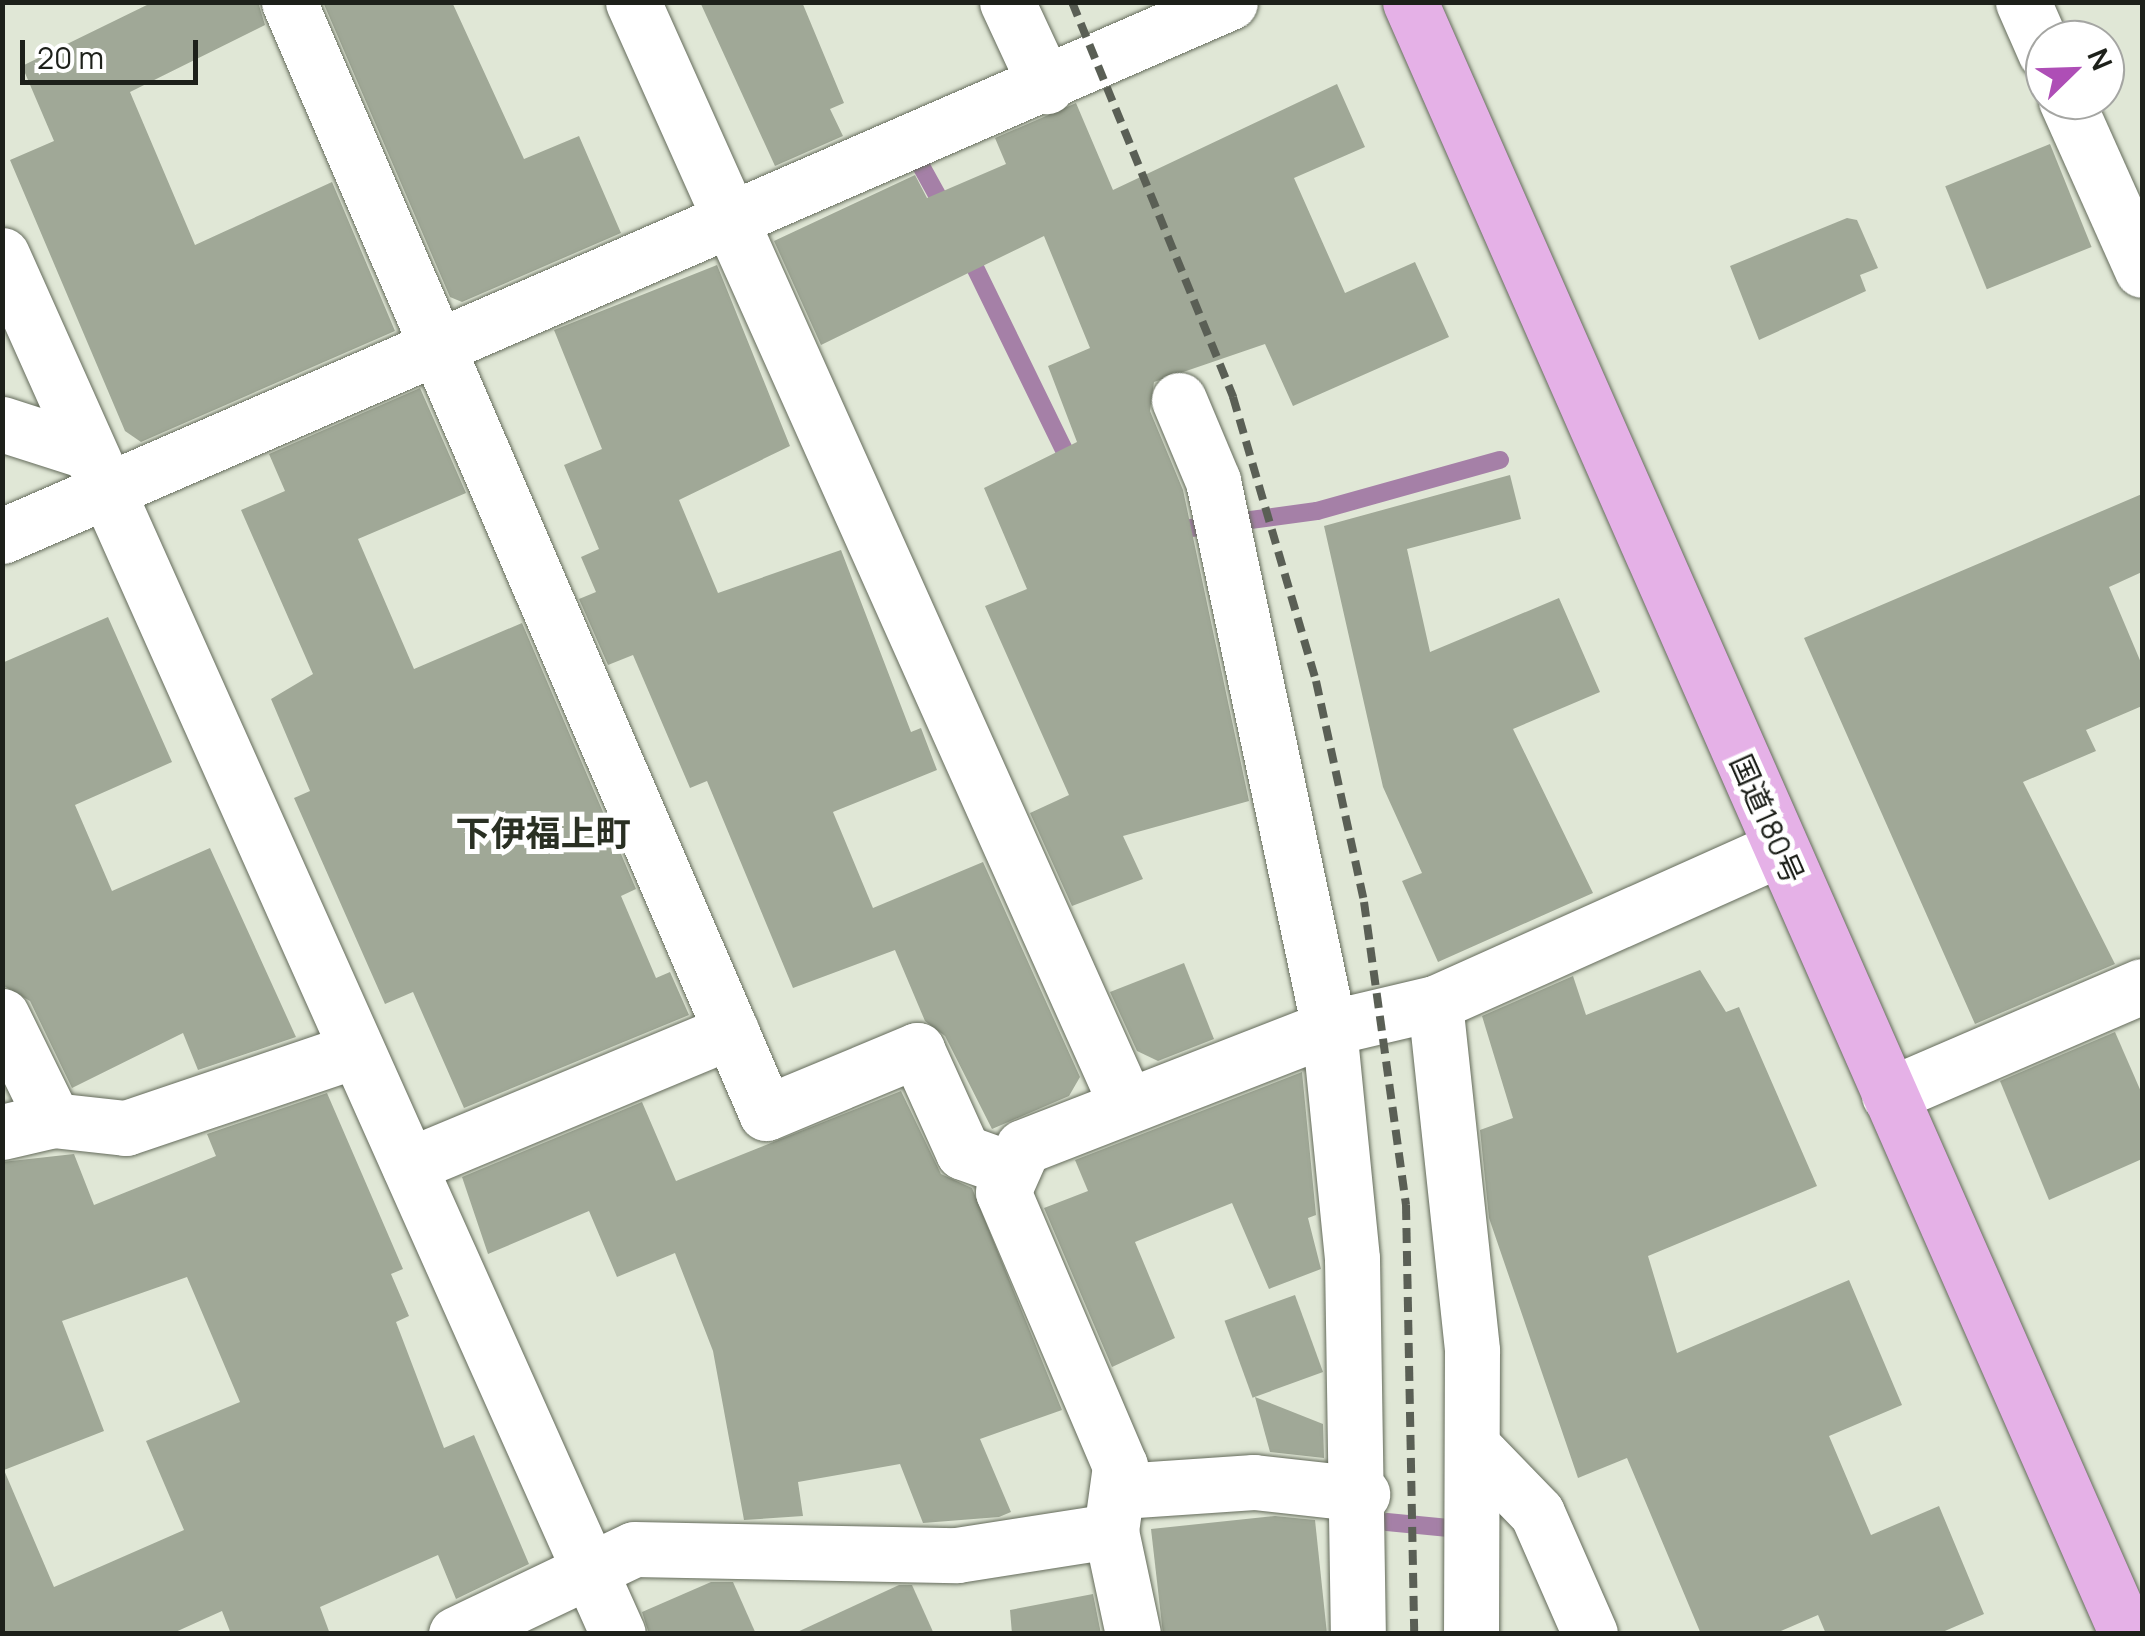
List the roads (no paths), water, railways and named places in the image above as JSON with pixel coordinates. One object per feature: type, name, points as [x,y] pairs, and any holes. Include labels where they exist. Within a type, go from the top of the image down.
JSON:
[{"type":"highway","name":"国道180号","points":[[1410,2],[1890,1096],[2126,1601]]},
{"type":"street","points":[[289,2],[443,348],[766,1114],[917,1050],[963,1152],[1008,1168]]},
{"type":"street","points":[[633,2],[1127,1106]]},
{"type":"street","points":[[1007,2],[1046,86]]},
{"type":"street","points":[[2,536],[98,472],[443,348],[1230,2]]},
{"type":"street","points":[[2075,120],[2142,270]]},
{"type":"street","points":[[2,255],[618,1634]]},
{"type":"street","points":[[1179,400],[1221,525],[1287,798],[1329,1028],[1362,1494],[1358,1634]]},
{"type":"street","points":[[2,424],[98,472]]},
{"type":"street","points":[[1133,1634],[1116,1511],[1120,1466],[1003,1192],[1008,1168],[1022,1147],[1329,1028],[1434,1003],[1780,849]]},
{"type":"street","points":[[1890,1096],[2142,986]]},
{"type":"street","points":[[1434,1003],[1476,1448],[1472,1634]]},
{"type":"street","points":[[2,1016],[28,1126],[126,1128],[356,1050]]},
{"type":"street","points":[[409,1165],[731,1031]]},
{"type":"street","points":[[1476,1448],[1537,1512],[1590,1634]]},
{"type":"street","points":[[456,1634],[634,1549],[957,1555],[1116,1511],[1254,1482],[1362,1494]]},
{"type":"waterway","points":[[920,164],[947,213]]},
{"type":"waterway","points":[[966,249],[1073,468]]},
{"type":"waterway","points":[[1169,531],[1317,511],[1500,460]]},
{"type":"waterway","points":[[1387,1522],[1449,1528]]},
{"type":"railway","points":[[1072,2],[1233,397],[1316,681],[1364,902],[1406,1205],[1414,1634]]},
{"type":"district","name":"下伊福上町","points":[[543,833]]}]
